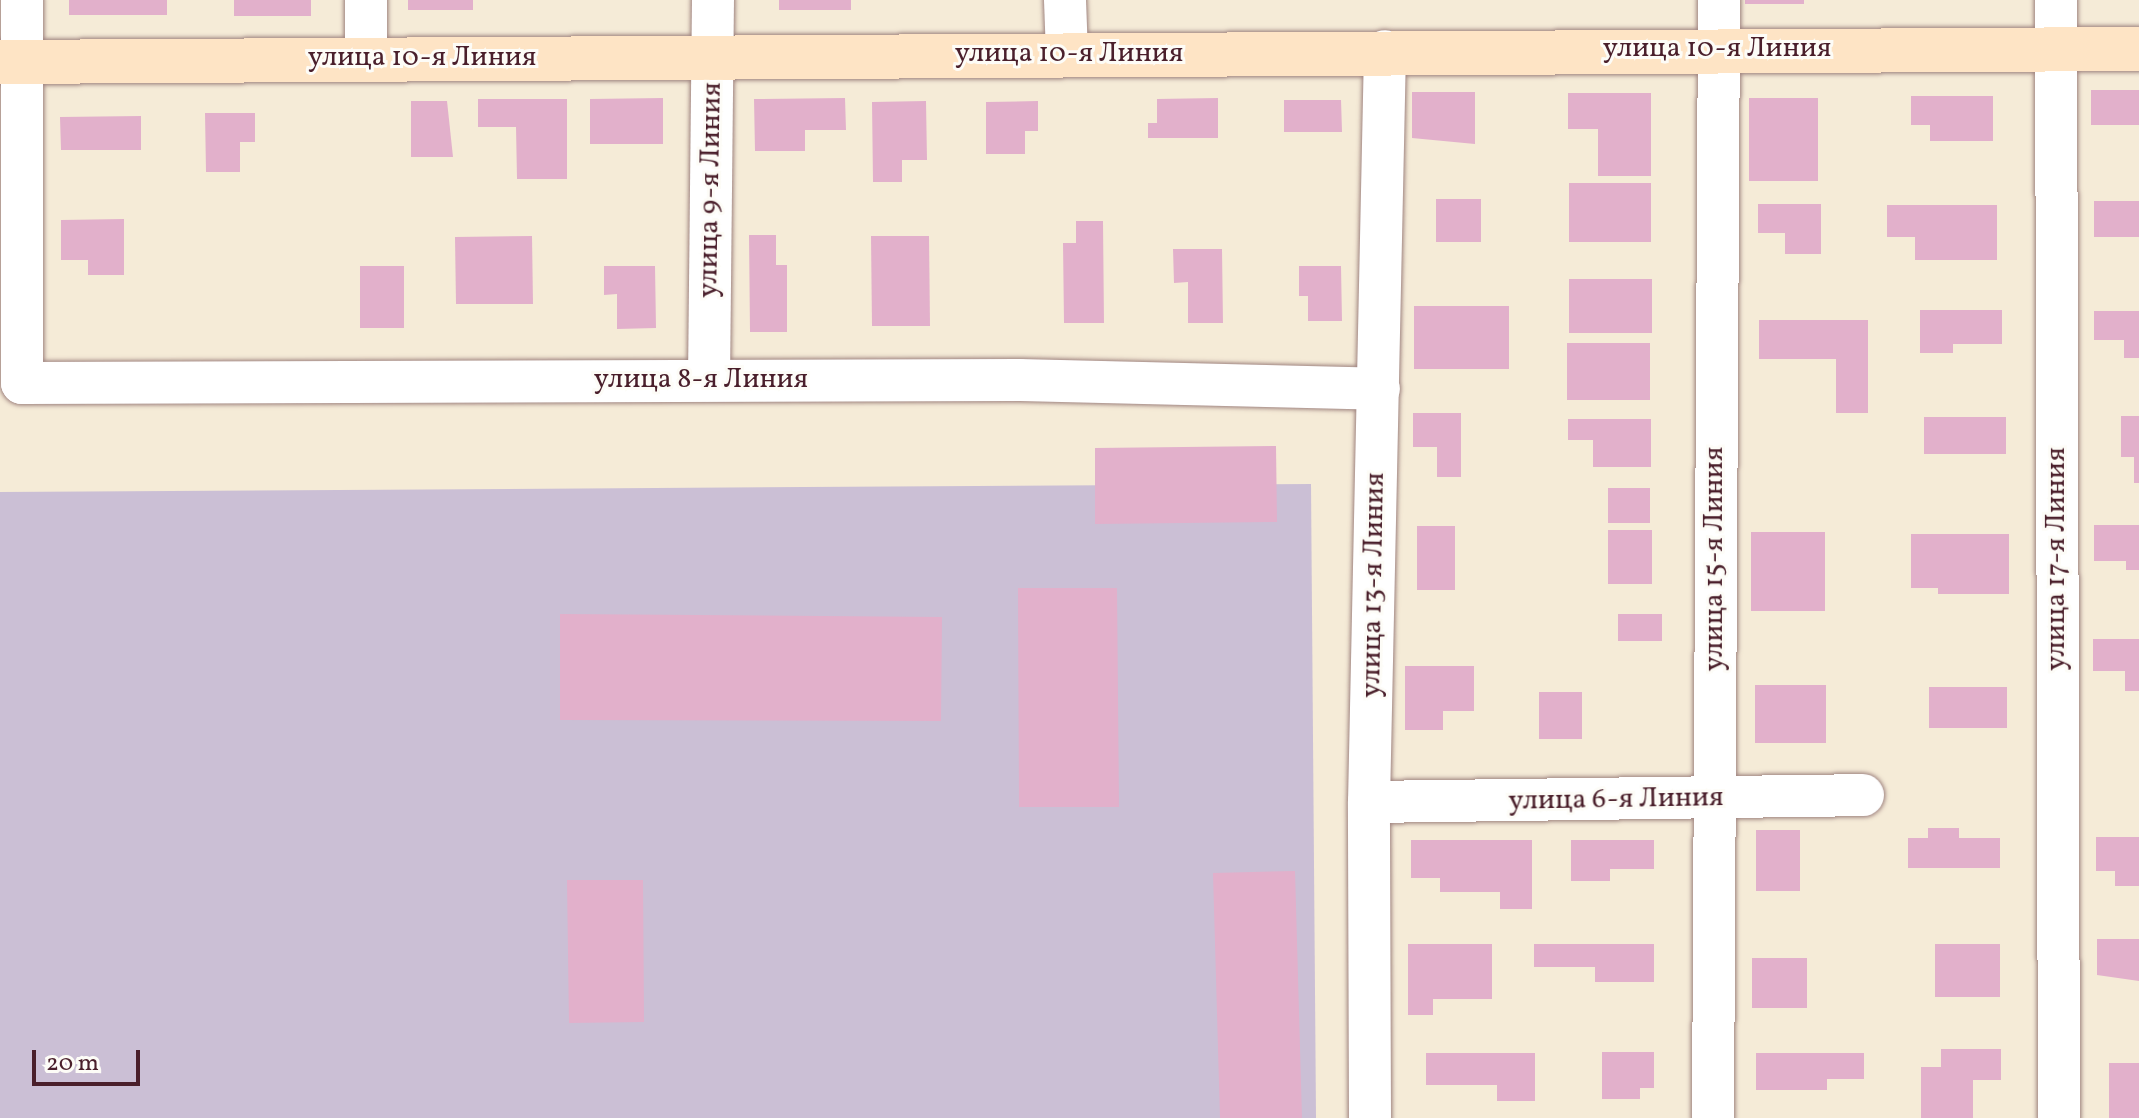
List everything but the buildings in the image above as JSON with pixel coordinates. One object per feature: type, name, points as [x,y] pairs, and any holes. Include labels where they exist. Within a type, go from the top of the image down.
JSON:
[{"type":"street","points":[[11,62],[22,0]]},
{"type":"street","points":[[366,0],[366,58]]},
{"type":"street","name":"улица 9-я Линия","points":[[709,380],[713,0]]},
{"type":"street","points":[[1065,0],[1067,54]]},
{"type":"street","name":"улица 15-я Линия","points":[[1713,1118],[1719,0]]},
{"type":"street","name":"улица 17-я Линия","points":[[2056,0],[2059,1118]]},
{"type":"street","name":"улица 10-я Линия","points":[[11,62],[366,58],[713,59],[1385,51],[2139,49]]},
{"type":"street","name":"улица 13-я Линия","points":[[1370,1118],[1369,802],[1385,51]]},
{"type":"street","name":"улица 8-я Линия","points":[[11,62],[22,383],[1019,380],[1379,389]]},
{"type":"street","name":"улица 6-я Линия","points":[[1369,802],[1863,795]]},
{"type":"shaded area","points":[[1311,484],[1316,1118],[0,1118],[0,492]]}]
